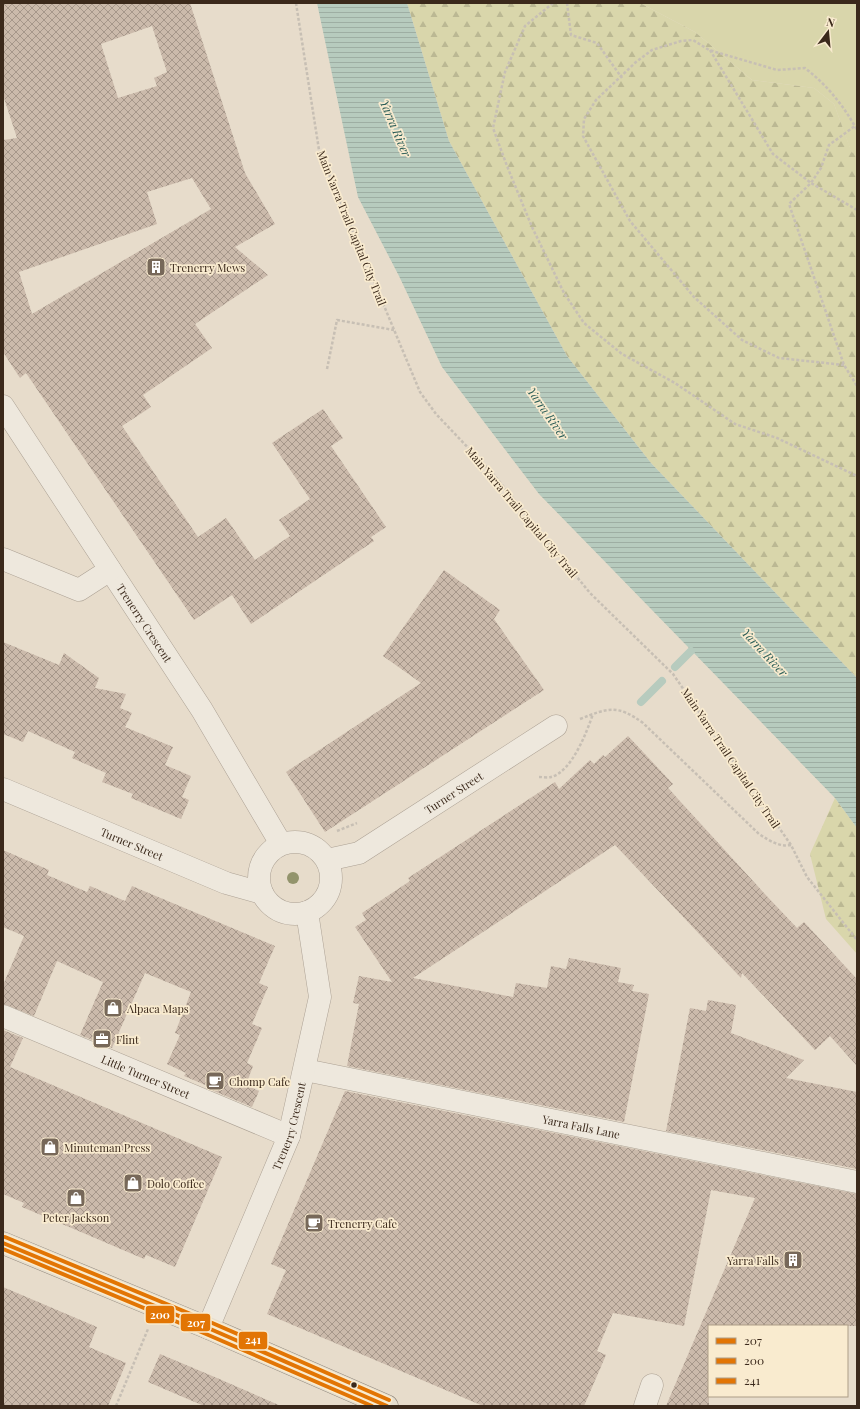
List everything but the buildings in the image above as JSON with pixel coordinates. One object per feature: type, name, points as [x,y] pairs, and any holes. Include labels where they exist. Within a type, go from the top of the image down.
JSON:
[{"type":"main road","points":[[3,1243],[208,1328],[387,1406]]},
{"type":"street","name":"Trenerry Crescent","points":[[3,406],[202,710],[281,844]]},
{"type":"street","points":[[3,559],[79,590],[110,570]]},
{"type":"street","name":"Turner Street","points":[[327,860],[359,853],[556,726]]},
{"type":"street","name":"Turner Street","points":[[3,789],[226,883],[262,893]]},
{"type":"street","points":[[302,842],[312,845],[320,851],[327,860],[331,870],[329,891],[324,900],[307,912],[296,914],[286,913],[276,909],[268,902],[262,893],[258,882],[259,870],[263,859],[271,850],[281,844],[302,842]]},
{"type":"street","name":"Trenerry Crescent","points":[[208,1328],[289,1136],[305,1070],[320,997],[307,912]]},
{"type":"street","name":"Little Turner Street","points":[[3,1016],[289,1136]]},
{"type":"street","name":"Yarra Falls Lane","points":[[305,1070],[857,1182]]},
{"type":"street","points":[[645,1406],[652,1385]]},
{"type":"path","name":"Main Yarra Trail Capital City Trail","points":[[296,3],[319,150],[420,392],[436,414],[494,475],[590,594],[673,674],[791,845],[807,877],[857,940]]},
{"type":"path","points":[[553,3],[525,26],[505,72],[494,128],[515,186],[564,293],[584,323],[622,354],[676,383],[735,424],[777,438],[857,476]]},
{"type":"path","points":[[567,3],[572,35],[597,43],[622,78]]},
{"type":"path","points":[[844,365],[779,358],[742,340],[694,297],[630,221],[583,136],[584,119],[596,100],[622,78],[636,62],[652,50],[681,41],[694,40],[709,50],[777,70],[805,68],[817,77],[844,107],[857,130]]},
{"type":"path","points":[[709,50],[773,154],[810,183],[857,210]]},
{"type":"path","points":[[855,126],[829,145],[821,168],[810,183],[790,204],[844,365],[857,386]]},
{"type":"path","points":[[327,369],[337,320],[394,330]]},
{"type":"path","points":[[556,726],[569,723],[605,709],[631,714],[643,722],[760,834],[771,842],[783,847],[791,845]]},
{"type":"path","points":[[539,778],[552,777],[562,771],[578,749],[593,714]]},
{"type":"path","points":[[342,828],[359,822]]},
{"type":"path","points":[[116,1406],[158,1307]]},
{"type":"green space","points":[[407,3],[640,3],[695,32],[752,80],[814,88],[834,104],[852,153],[857,149],[857,678],[651,463],[567,356],[449,141]]},
{"type":"green space","points":[[640,3],[857,3],[857,149],[852,154],[834,104],[814,88],[752,80],[695,32]]},
{"type":"green space","points":[[835,798],[857,828],[857,954],[826,919],[810,854]]},
{"type":"water","name":"Yarra River","points":[[317,3],[407,3],[449,141],[567,356],[651,463],[857,678],[857,828],[835,798],[539,494],[442,367],[399,276],[358,197]]},
{"type":"waterway","points":[[675,667],[691,651]]},
{"type":"waterway","points":[[641,702],[662,681]]},
{"type":"transit line","name":"241","points":[[5,1237],[210,1322],[389,1400]]},
{"type":"transit line","name":"207","points":[[3,1243],[208,1328],[387,1406]]},
{"type":"transit line","name":"200","points":[[3,1249],[206,1334],[372,1406]]},
{"type":"place","name":"Trenerry Mews","points":[[156,267]]},
{"type":"place","name":"Alpaca Maps","points":[[113,1008]]},
{"type":"place","name":"Flint","points":[[102,1039]]},
{"type":"place","name":"Chomp Cafe","points":[[215,1081]]},
{"type":"place","name":"Minuteman Press","points":[[50,1147]]},
{"type":"place","name":"Dolo Coffee","points":[[133,1183]]},
{"type":"place","name":"Peter Jackson","points":[[76,1198]]},
{"type":"place","name":"Trenerry Cafe","points":[[314,1223]]},
{"type":"place","name":"Yarra Falls","points":[[793,1260]]}]
